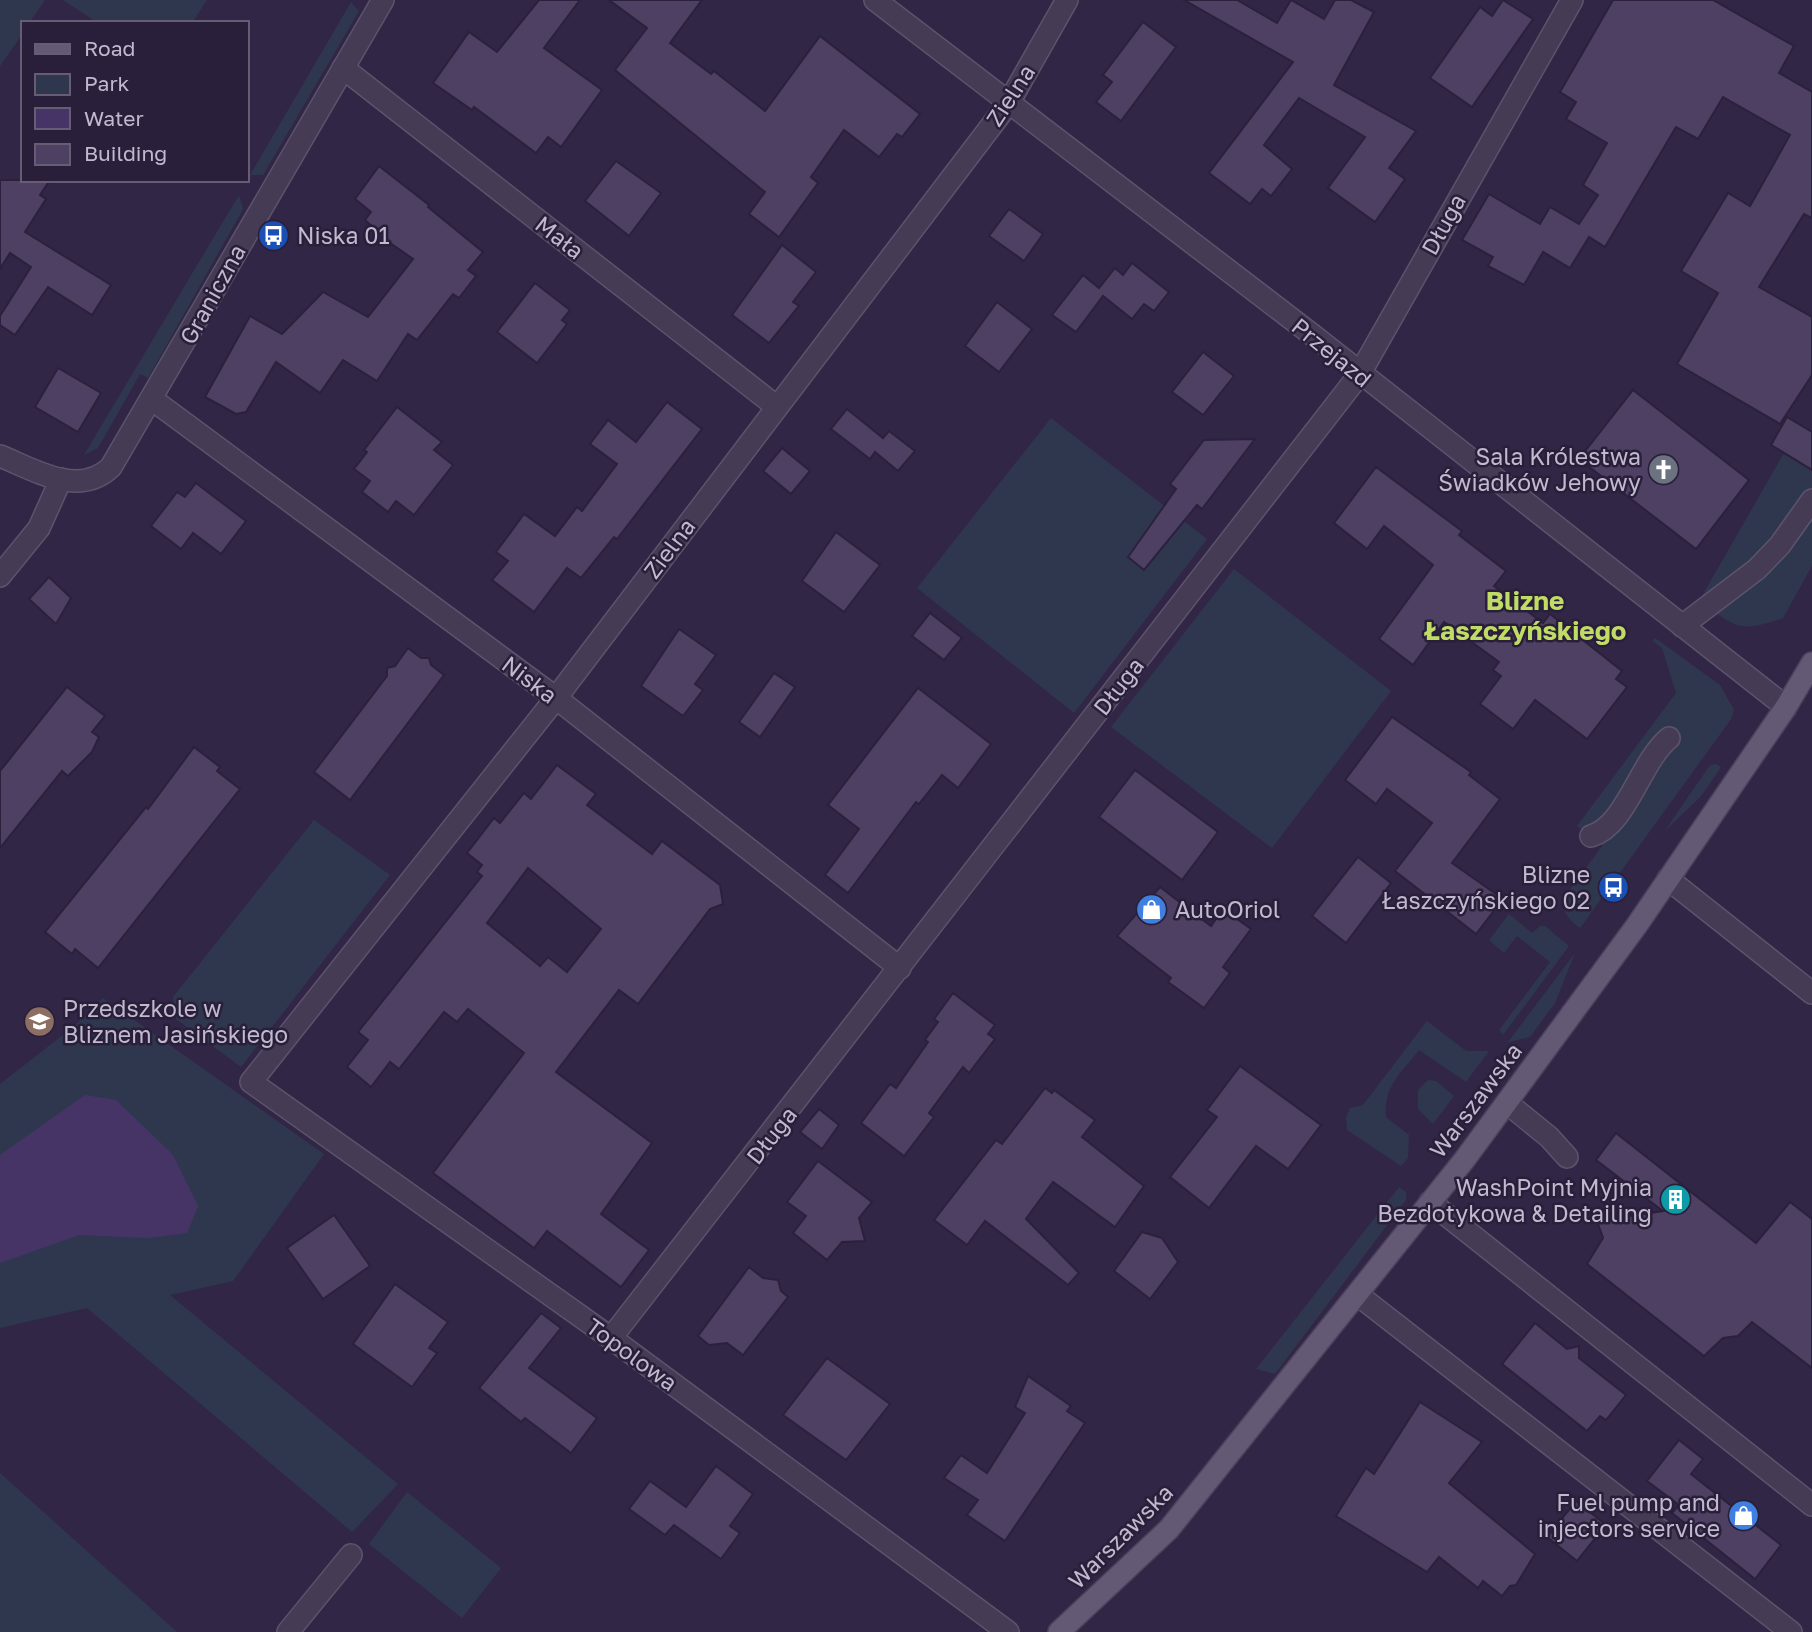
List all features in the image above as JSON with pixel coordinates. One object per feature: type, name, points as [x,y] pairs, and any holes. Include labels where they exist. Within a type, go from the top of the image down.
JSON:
[{"type":"main road","name":"Warszawska","points":[[1059,1632],[1169,1530],[1358,1295],[1507,1102],[1668,879],[1786,707],[1812,663]]},
{"type":"street","name":"Graniczna","points":[[61,479],[87,482],[100,478],[111,467],[153,400],[383,0]]},
{"type":"street","name":"Przejazd","points":[[875,0],[1277,308],[1359,375],[1786,707]]},
{"type":"street","name":"Zielna","points":[[251,1082],[556,698],[1008,104],[1068,0]]},
{"type":"street","name":"Długa","points":[[611,1338],[1359,375],[1572,0]]},
{"type":"street","name":"Mała","points":[[343,68],[777,407]]},
{"type":"street","name":"Niska","points":[[153,400],[556,698],[900,968]]},
{"type":"street","points":[[0,456],[61,479],[39,528],[0,576]]},
{"type":"street","points":[[1682,626],[1757,569],[1780,545],[1812,500]]},
{"type":"street","points":[[1591,836],[1609,825],[1648,760],[1669,738]]},
{"type":"street","points":[[1668,879],[1812,993]]},
{"type":"street","name":"Topolowa","points":[[251,1082],[611,1338],[1008,1632]]},
{"type":"street","points":[[1507,1102],[1549,1137],[1567,1157]]},
{"type":"street","points":[[1430,1202],[1812,1505]]},
{"type":"street","points":[[1358,1295],[1791,1632]]},
{"type":"street","points":[[288,1632],[351,1555]]},
{"type":"green space","points":[[0,0],[45,0],[30,21],[21,21],[21,36],[0,66]]},
{"type":"green space","points":[[63,0],[207,0],[193,21],[95,21]]},
{"type":"green space","points":[[351,2],[359,11],[263,175],[250,175]]},
{"type":"green space","points":[[239,195],[243,209],[148,378],[140,374],[98,448],[84,455]]},
{"type":"green space","points":[[1051,418],[1207,539],[1074,713],[917,588]]},
{"type":"green space","points":[[1784,453],[1812,470],[1812,566],[1783,618],[1757,626],[1738,625],[1699,601]]},
{"type":"green space","points":[[1234,569],[1391,691],[1272,848],[1111,727]]},
{"type":"green space","points":[[1655,638],[1720,685],[1734,710],[1731,719],[1580,928],[1567,915],[1565,896],[1603,845],[1577,826],[1676,693],[1662,648],[1653,641]]},
{"type":"green space","points":[[1710,765],[1721,767],[1702,795],[1664,832]]},
{"type":"green space","points":[[314,820],[390,875],[241,1067],[176,1019],[173,997]]},
{"type":"green space","points":[[1509,914],[1532,933],[1540,926],[1545,926],[1569,946],[1503,1035],[1499,1030],[1550,962],[1517,936],[1504,953],[1489,940]]},
{"type":"green space","points":[[1575,953],[1555,1003],[1530,1037],[1508,1042]]},
{"type":"green space","points":[[103,998],[324,1154],[233,1281],[170,1295],[398,1484],[352,1532],[87,1308],[0,1328],[0,1084],[73,1027]]},
{"type":"green space","points":[[1427,1021],[1466,1051],[1489,1051],[1466,1082],[1419,1050],[1400,1073],[1388,1097],[1386,1117],[1409,1135],[1408,1158],[1401,1166],[1347,1130],[1346,1118],[1350,1108],[1363,1105]]},
{"type":"green space","points":[[1428,1080],[1436,1081],[1454,1096],[1433,1124],[1418,1109],[1418,1090]]},
{"type":"green space","points":[[1399,1187],[1406,1192],[1406,1200],[1275,1374],[1256,1369]]},
{"type":"green space","points":[[0,1473],[177,1632],[0,1632]]},
{"type":"green space","points":[[407,1492],[501,1568],[462,1618],[369,1544]]},
{"type":"water","points":[[85,1095],[116,1100],[173,1155],[198,1206],[187,1233],[148,1238],[79,1235],[0,1263],[0,1155]]},
{"type":"building","points":[[539,0],[580,0],[544,48],[602,90],[561,147],[548,137],[536,153],[474,107],[472,110],[433,83],[469,32],[497,52]]},
{"type":"building","points":[[609,0],[702,0],[670,43],[711,74],[714,71],[765,111],[820,36],[920,114],[902,137],[897,134],[879,157],[844,130],[811,177],[818,183],[779,237],[749,214],[765,192],[615,70],[647,28]]},
{"type":"building","points":[[1184,0],[1237,0],[1277,23],[1291,0],[1324,19],[1335,0],[1351,0],[1374,12],[1334,85],[1416,131],[1389,168],[1405,179],[1375,222],[1328,188],[1365,137],[1299,98],[1264,145],[1292,169],[1271,196],[1262,189],[1250,204],[1209,173],[1293,62]]},
{"type":"building","points":[[1503,0],[1533,19],[1472,107],[1430,78],[1480,7],[1492,16]]},
{"type":"building","points":[[1613,0],[1713,0],[1794,46],[1779,73],[1812,92],[1812,218],[1804,214],[1759,287],[1812,317],[1812,375],[1780,424],[1677,364],[1718,293],[1681,271],[1728,193],[1750,206],[1790,135],[1723,97],[1698,139],[1676,127],[1605,247],[1589,237],[1570,268],[1543,252],[1524,285],[1488,266],[1493,257],[1462,240],[1489,194],[1540,224],[1550,207],[1579,224],[1598,195],[1583,185],[1607,143],[1566,119],[1576,102],[1560,92]]},
{"type":"building","points":[[1143,22],[1176,47],[1121,121],[1096,102],[1112,82],[1103,75]]},
{"type":"building","points":[[616,161],[661,193],[629,236],[585,201]]},
{"type":"building","points":[[379,166],[483,252],[468,270],[476,276],[459,298],[453,294],[417,340],[408,334],[377,381],[343,360],[320,393],[276,362],[246,412],[236,414],[205,397],[250,316],[282,334],[323,292],[368,317],[413,259],[373,231],[374,228],[365,220],[371,212],[355,199]]},
{"type":"building","points":[[0,180],[49,182],[40,195],[46,199],[25,232],[111,285],[92,315],[48,287],[15,335],[0,325],[0,316],[31,267],[10,253],[0,269]]},
{"type":"building","points":[[1009,209],[1043,234],[1024,261],[989,236]]},
{"type":"building","points":[[782,245],[816,272],[793,302],[799,306],[769,343],[732,315]]},
{"type":"building","points":[[1132,263],[1169,292],[1154,311],[1144,304],[1132,319],[1103,296],[1076,332],[1052,315],[1083,275],[1099,288],[1115,268],[1123,275]]},
{"type":"building","points":[[535,283],[570,310],[562,320],[567,324],[537,363],[497,332]]},
{"type":"building","points":[[997,302],[1032,329],[999,372],[965,346]]},
{"type":"building","points":[[1203,352],[1234,376],[1203,415],[1172,392]]},
{"type":"building","points":[[58,368],[101,393],[78,432],[35,407]]},
{"type":"building","name":"Sala Królestwa Świadków Jehowy","points":[[1633,390],[1749,480],[1696,549],[1579,459]]},
{"type":"building","points":[[667,402],[702,429],[617,539],[614,537],[581,578],[567,568],[534,612],[492,580],[508,561],[496,552],[524,514],[555,536],[577,507],[582,511],[617,464],[590,444],[608,420],[636,442]]},
{"type":"building","points":[[397,407],[442,442],[434,450],[453,465],[414,515],[396,501],[388,512],[362,492],[370,481],[354,469],[367,452],[364,450]]},
{"type":"building","points":[[847,409],[883,438],[889,431],[915,451],[898,471],[875,452],[870,459],[831,429]]},
{"type":"building","points":[[1787,417],[1812,432],[1812,470],[1771,445]]},
{"type":"building","points":[[1255,439],[1202,509],[1197,505],[1144,570],[1128,557],[1176,489],[1170,484],[1204,440]]},
{"type":"building","points":[[782,448],[810,471],[791,494],[763,471]]},
{"type":"building","points":[[1376,467],[1462,531],[1459,535],[1506,571],[1494,586],[1543,623],[1550,614],[1622,671],[1616,679],[1627,687],[1587,739],[1535,700],[1513,729],[1480,704],[1501,676],[1493,670],[1499,662],[1444,622],[1413,665],[1379,639],[1433,565],[1384,526],[1367,549],[1334,523]]},
{"type":"building","points":[[196,483],[246,521],[221,554],[193,533],[181,549],[151,526],[177,492],[185,497]]},
{"type":"building","points":[[836,532],[880,565],[844,612],[802,581]]},
{"type":"building","points":[[49,577],[71,598],[56,624],[29,599]]},
{"type":"building","points":[[930,613],[962,638],[944,660],[912,636]]},
{"type":"building","points":[[679,629],[716,655],[695,684],[703,690],[683,716],[641,686]]},
{"type":"building","points":[[408,648],[421,658],[429,658],[431,665],[444,675],[350,800],[314,772],[387,676],[387,668],[395,666]]},
{"type":"building","points":[[774,673],[795,687],[760,737],[739,722]]},
{"type":"building","points":[[67,687],[105,716],[92,732],[99,737],[92,752],[68,776],[62,771],[0,848],[0,771]]},
{"type":"building","points":[[918,688],[991,744],[958,788],[942,775],[919,804],[916,802],[848,893],[825,875],[859,829],[828,805]]},
{"type":"building","points":[[1392,717],[1471,772],[1469,775],[1500,799],[1452,863],[1503,899],[1476,934],[1395,871],[1432,823],[1387,789],[1376,804],[1345,780]]},
{"type":"building","points":[[194,747],[220,767],[217,771],[240,789],[98,968],[75,949],[72,954],[45,932],[146,807],[148,809]]},
{"type":"building","points":[[557,765],[596,794],[587,805],[652,854],[662,841],[720,885],[723,904],[710,909],[638,1004],[619,990],[556,1072],[652,1143],[601,1214],[649,1250],[621,1287],[547,1231],[534,1248],[433,1173],[524,1053],[468,1009],[457,1022],[444,1012],[399,1069],[390,1062],[371,1087],[347,1067],[368,1040],[358,1032],[482,876],[477,872],[482,865],[467,853],[494,818],[500,823],[524,793],[531,799]],"holes":[[[528,868],[601,929],[567,972],[548,957],[540,966],[487,923]]]},
{"type":"building","points":[[1135,770],[1218,832],[1182,880],[1099,817]]},
{"type":"building","points":[[1358,857],[1391,883],[1346,943],[1312,916]]},
{"type":"building","points":[[1160,887],[1211,926],[1223,909],[1251,929],[1223,967],[1230,973],[1204,1008],[1168,982],[1171,978],[1117,936]]},
{"type":"building","points":[[953,993],[995,1025],[988,1034],[995,1039],[969,1073],[963,1067],[929,1113],[934,1117],[904,1156],[861,1123],[890,1084],[896,1088],[928,1042],[925,1040],[938,1022],[934,1019]]},
{"type":"building","points":[[1240,1066],[1321,1125],[1288,1169],[1256,1146],[1209,1208],[1170,1177],[1217,1117],[1207,1110]]},
{"type":"building","points":[[1045,1088],[1052,1093],[1054,1090],[1095,1120],[1082,1137],[1144,1186],[1115,1227],[1053,1182],[1026,1219],[1079,1273],[1068,1285],[985,1221],[967,1245],[934,1220],[996,1140],[1002,1144]]},
{"type":"building","points":[[819,1109],[839,1125],[822,1149],[800,1132]]},
{"type":"building","points":[[1616,1133],[1756,1243],[1790,1202],[1812,1219],[1812,1368],[1752,1322],[1738,1336],[1723,1338],[1704,1356],[1587,1264],[1603,1238],[1597,1221],[1663,1211],[1596,1160]]},
{"type":"building","points":[[818,1161],[872,1202],[859,1218],[865,1241],[842,1242],[827,1260],[793,1233],[806,1216],[787,1202]]},
{"type":"building","points":[[334,1215],[370,1266],[323,1299],[287,1248]]},
{"type":"building","points":[[1142,1232],[1162,1238],[1178,1262],[1150,1299],[1114,1271]]},
{"type":"building","points":[[749,1267],[763,1278],[778,1280],[781,1291],[788,1297],[743,1355],[727,1343],[709,1345],[698,1336]]},
{"type":"building","points":[[395,1284],[448,1322],[429,1348],[437,1353],[412,1387],[353,1344]]},
{"type":"building","points":[[541,1313],[561,1328],[529,1368],[597,1418],[571,1453],[525,1418],[521,1422],[479,1388]]},
{"type":"building","points":[[1535,1323],[1567,1349],[1579,1346],[1579,1358],[1626,1395],[1606,1420],[1600,1416],[1587,1431],[1502,1364]]},
{"type":"building","points":[[827,1358],[890,1404],[846,1460],[783,1415]]},
{"type":"building","points":[[1028,1376],[1071,1406],[1067,1411],[1085,1423],[1005,1541],[967,1515],[978,1500],[944,1478],[961,1455],[987,1473],[1025,1413],[1015,1407]]},
{"type":"building","points":[[1420,1402],[1482,1442],[1449,1483],[1535,1554],[1516,1585],[1510,1586],[1502,1596],[1483,1581],[1478,1588],[1439,1557],[1427,1572],[1336,1516],[1366,1468],[1374,1474]]},
{"type":"building","points":[[1679,1440],[1703,1459],[1691,1474],[1781,1545],[1755,1579],[1672,1513],[1679,1505],[1647,1481]]},
{"type":"building","points":[[716,1466],[753,1494],[730,1526],[740,1533],[721,1559],[674,1525],[665,1535],[629,1509],[650,1481],[686,1507]]},
{"type":"building","points":[[1576,1501],[1606,1525],[1577,1561],[1547,1537]]},
{"type":"place","name":"Niska 01","points":[[274,235]]},
{"type":"place","name":"Sala Królestwa Świadków Jehowy","points":[[1664,469]]},
{"type":"place","name":"Blizne Łaszczyńskiego 02","points":[[1613,887]]},
{"type":"place","name":"AutoOriol","points":[[1152,909]]},
{"type":"place","name":"Przedszkole w Bliznem Jasińskiego","points":[[40,1021]]},
{"type":"place","name":"WashPoint Myjnia Bezdotykowa & Detailing","points":[[1675,1200]]},
{"type":"place","name":"Fuel pump and injectors service","points":[[1743,1515]]},
{"type":"district","name":"Blizne Łaszczyńskiego","points":[[1525,615]]}]
